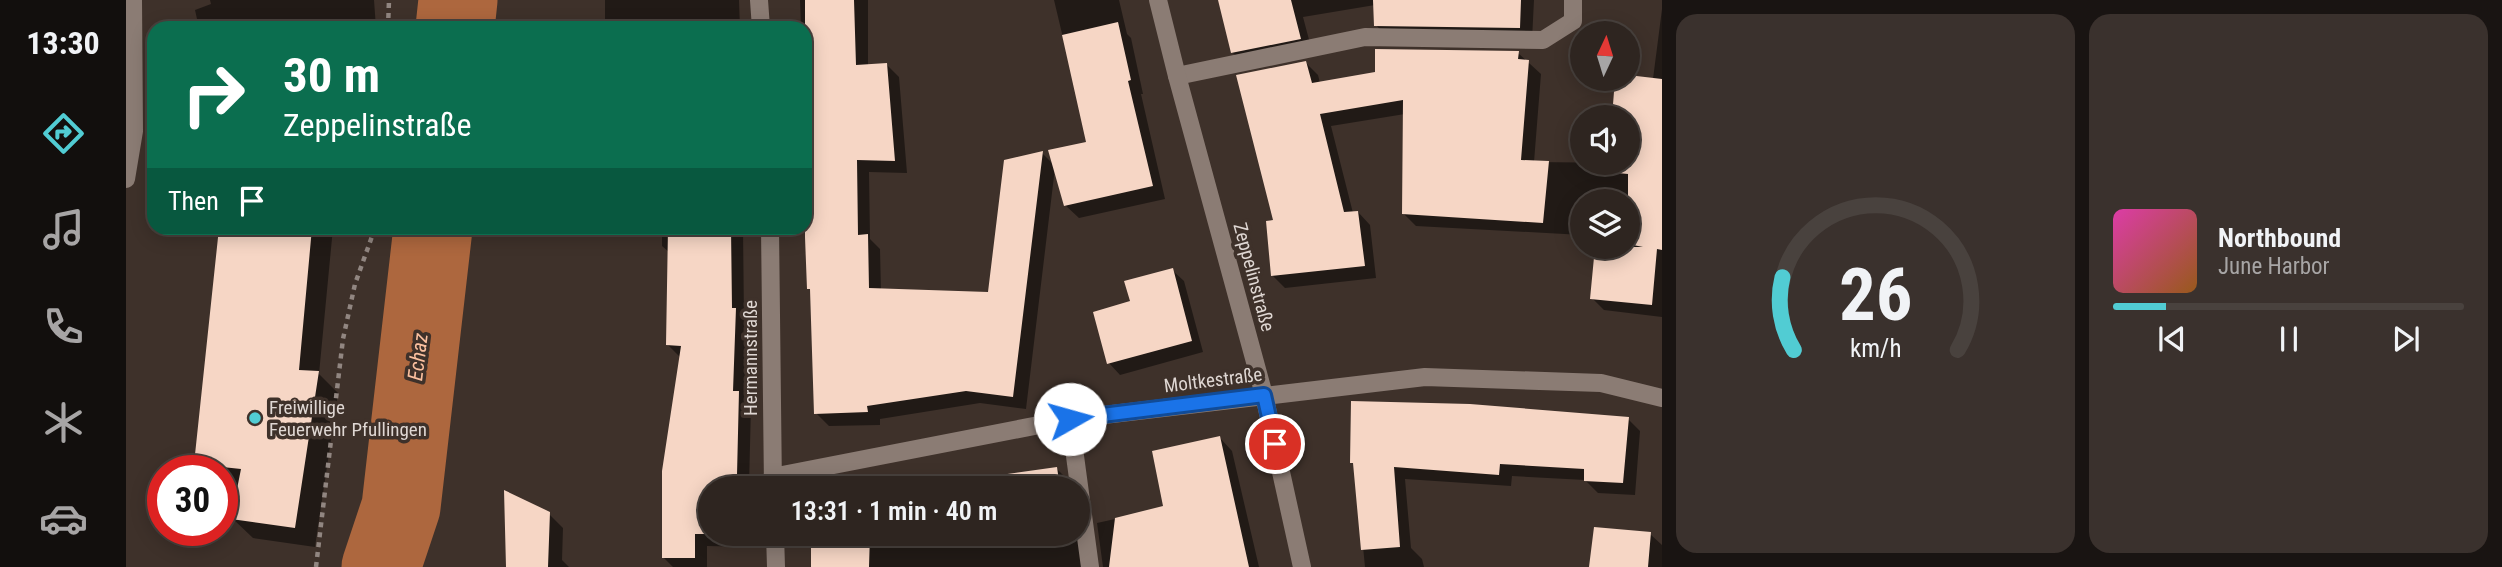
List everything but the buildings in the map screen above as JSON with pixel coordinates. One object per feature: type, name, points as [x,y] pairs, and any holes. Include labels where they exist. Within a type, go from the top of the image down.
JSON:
[{"type":"street","points":[[126,179],[134,131],[133,0]]},
{"type":"street","points":[[759,0],[760,21]]},
{"type":"street","name":"Zeppelinstraße","points":[[1158,0],[1264,395],[1302,567]]},
{"type":"street","points":[[1177,76],[1365,37],[1543,40],[1573,20],[1573,0]]},
{"type":"street","name":"Hermannstraße","points":[[770,235],[772,476]]},
{"type":"street","name":"Moltkestraße","points":[[805,476],[1070,419],[1425,377],[1601,383],[1662,398]]},
{"type":"street","points":[[1070,419],[1090,567]]},
{"type":"street","points":[[775,546],[776,567]]},
{"type":"path","points":[[388,21],[389,0]]},
{"type":"path","points":[[316,567],[343,339],[355,284],[372,235]]},
{"type":"waterway","name":"Echaz","points":[[456,21],[458,0]]},
{"type":"waterway","name":"Echaz","points":[[381,567],[401,507],[432,235]]},
{"type":"place","name":"Freiwillige Feuerwehr Pfullingen","points":[[255,418]]},
{"type":"route","points":[[1070,419],[1264,395],[1275,444]]}]
